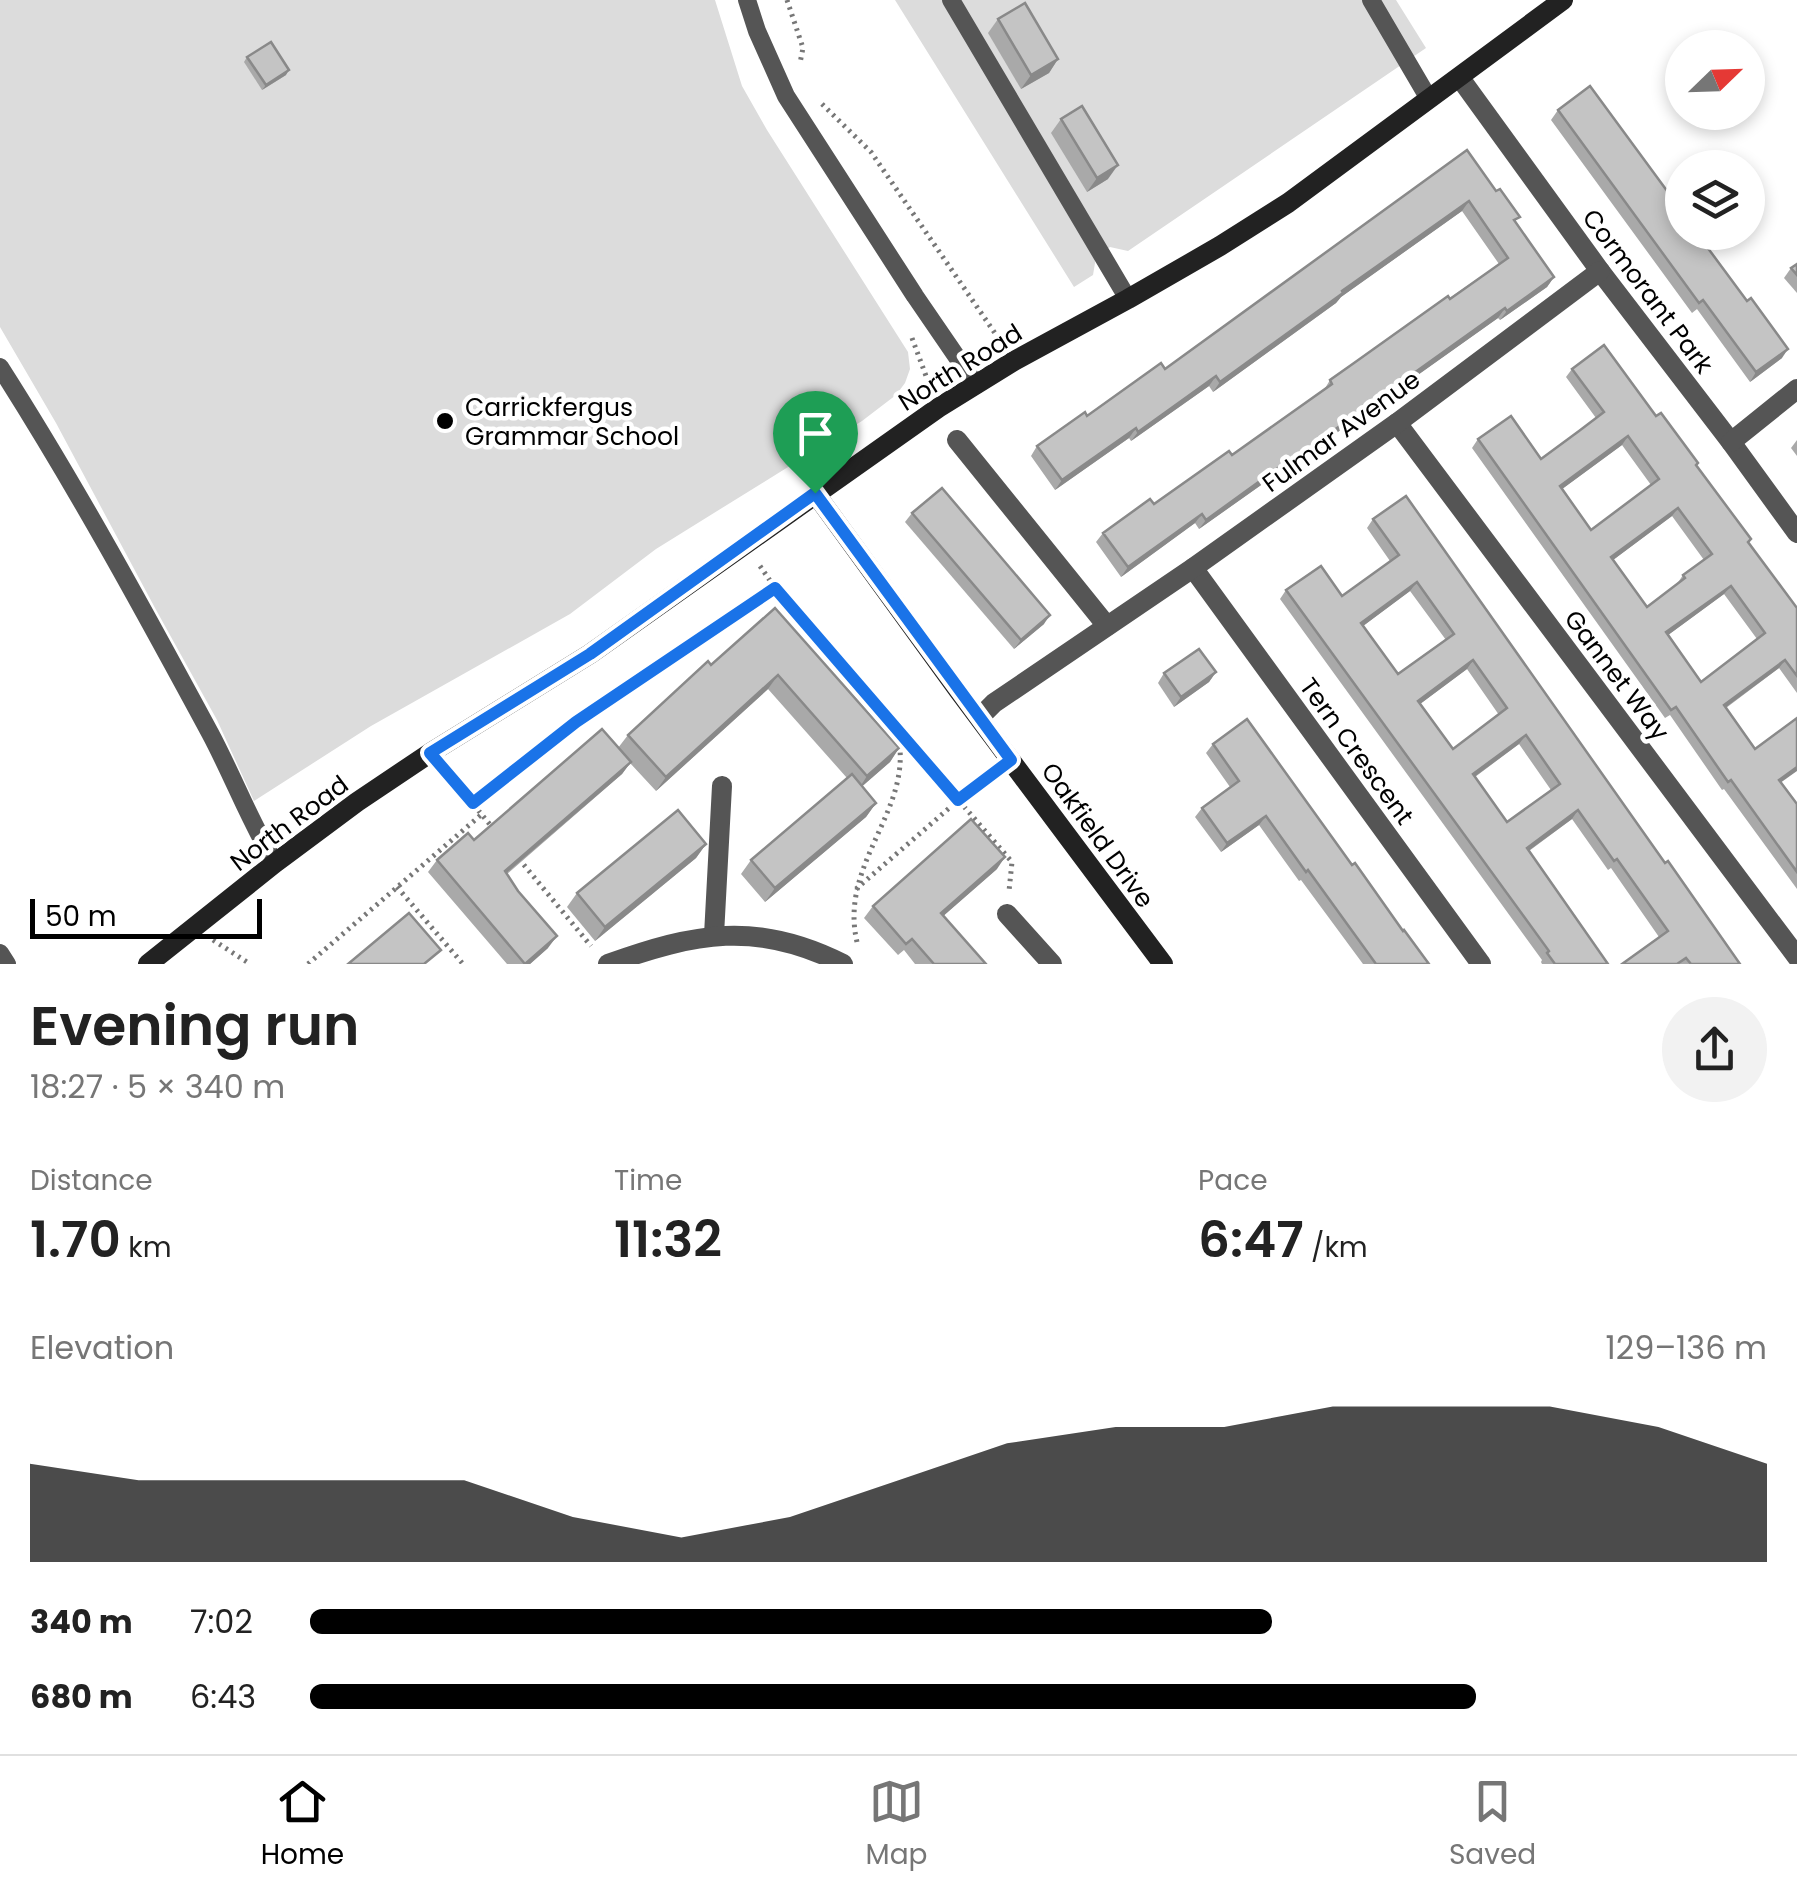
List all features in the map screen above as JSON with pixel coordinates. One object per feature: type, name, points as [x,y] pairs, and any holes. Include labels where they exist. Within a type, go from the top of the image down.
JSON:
[{"type":"street","name":"North Road","points":[[148,964],[358,802],[590,654],[938,408],[1288,204],[1562,0]]},
{"type":"street","name":"Cormorant Park","points":[[1460,78],[1797,533]]},
{"type":"street","name":"Fulmar Avenue","points":[[980,717],[994,703],[1398,423],[1600,271]]},
{"type":"street","points":[[1732,442],[1797,389]]},
{"type":"street","name":"Gannet Way","points":[[1398,423],[1797,957]]},
{"type":"street","points":[[957,440],[1107,626]]},
{"type":"street","name":"Oakfield Drive","points":[[815,493],[1163,964]]},
{"type":"street","name":"Tern Crescent","points":[[1192,568],[1480,964]]},
{"type":"street","points":[[714,935],[722,786]]},
{"type":"street","points":[[1007,914],[1052,964]]},
{"type":"street","points":[[601,956],[736,934],[851,957]]},
{"type":"lane","points":[[746,0],[786,96],[976,385]]},
{"type":"lane","points":[[952,0],[1128,300]]},
{"type":"lane","points":[[1371,0],[1429,99]]},
{"type":"lane","points":[[0,368],[58,458],[134,592],[276,863]]},
{"type":"lane","points":[[0,952],[6,964]]},
{"type":"path","points":[[787,0],[802,48],[800,64]]},
{"type":"path","points":[[822,104],[871,152],[1014,361]]},
{"type":"path","points":[[473,803],[576,722],[775,588],[1012,862],[1007,914]]},
{"type":"path","points":[[851,957],[856,890],[889,810],[900,770],[896,730]]},
{"type":"path","points":[[430,753],[494,829]]},
{"type":"path","points":[[856,890],[958,800],[1011,760]]},
{"type":"path","points":[[308,964],[482,814]]},
{"type":"path","points":[[519,859],[601,956]]},
{"type":"path","points":[[397,888],[463,964]]},
{"type":"path","points":[[194,928],[250,964]]},
{"type":"shaded area","name":"Carrickfergus Grammar School","points":[[0,0],[715,0],[742,86],[908,352],[910,369],[905,383],[896,395],[862,421],[656,549],[570,614],[371,726],[254,801],[217,720],[0,327]]},
{"type":"shaded area","points":[[895,0],[1396,0],[1426,48],[1128,251],[1110,247],[1096,257],[1093,275],[1074,287]]},
{"type":"building","points":[[1025,3],[1058,59],[1031,75],[998,19]]},
{"type":"building","points":[[271,42],[289,70],[266,85],[247,57]]},
{"type":"building","points":[[1590,86],[1665,188],[1665,250],[1709,250],[1788,349],[1756,372],[1703,300],[1699,303],[1558,110]]},
{"type":"building","points":[[1082,106],[1118,165],[1097,178],[1061,119]]},
{"type":"building","points":[[1467,150],[1520,217],[1514,220],[1554,277],[1507,311],[1505,308],[1281,472],[1278,468],[1206,520],[1202,514],[1128,567],[1103,533],[1150,499],[1154,504],[1229,451],[1232,455],[1332,384],[1330,380],[1508,258],[1469,201],[1220,382],[1216,376],[1062,480],[1037,446],[1161,363],[1165,369]]},
{"type":"building","points":[[1604,345],[1656,416],[1661,413],[1698,463],[1751,539],[1748,542],[1797,608],[1797,676],[1785,660],[1724,705],[1755,749],[1797,718],[1797,767],[1779,780],[1797,804],[1797,872],[1676,707],[1671,710],[1478,439],[1511,416],[1541,459],[1579,431],[1604,412],[1572,369]],"holes":[[[1628,436],[1659,479],[1591,530],[1560,486]],[[1678,508],[1712,554],[1647,607],[1611,557]],[[1731,586],[1765,633],[1701,682],[1666,632]]]},
{"type":"building","points":[[942,488],[1050,615],[1021,640],[912,513]]},
{"type":"building","points":[[1406,496],[1740,964],[1691,964],[1686,958],[1677,964],[1622,964],[1668,931],[1578,810],[1527,848],[1608,964],[1555,964],[1286,590],[1321,566],[1342,596],[1399,555],[1373,519]],"holes":[[[1417,582],[1454,634],[1398,674],[1361,623]],[[1473,660],[1507,708],[1453,749],[1418,701]],[[1526,735],[1560,784],[1507,822],[1473,774]]]},
{"type":"building","points":[[775,608],[899,748],[867,776],[778,675],[666,777],[628,735],[708,661],[711,665]]},
{"type":"building","points":[[1199,649],[1216,672],[1181,697],[1164,673]]},
{"type":"building","points":[[1247,719],[1429,964],[1376,964],[1266,816],[1227,843],[1202,808],[1239,781],[1213,744]]},
{"type":"building","points":[[602,729],[631,762],[505,871],[557,936],[525,964],[437,860],[468,833],[474,840]]},
{"type":"building","points":[[852,774],[876,803],[775,888],[751,860]]},
{"type":"building","points":[[678,810],[706,844],[605,927],[577,893]]},
{"type":"building","points":[[971,819],[1005,857],[941,913],[986,964],[934,964],[912,939],[906,944],[873,906]]},
{"type":"building","points":[[409,913],[441,950],[424,964],[348,964]]},
{"type":"place","name":"Carrickfergus Grammar School","points":[[445,421]]},
{"type":"route","points":[[815,493],[1011,760],[958,800],[775,588],[576,722],[473,803],[430,753],[590,654],[815,493]]}]
